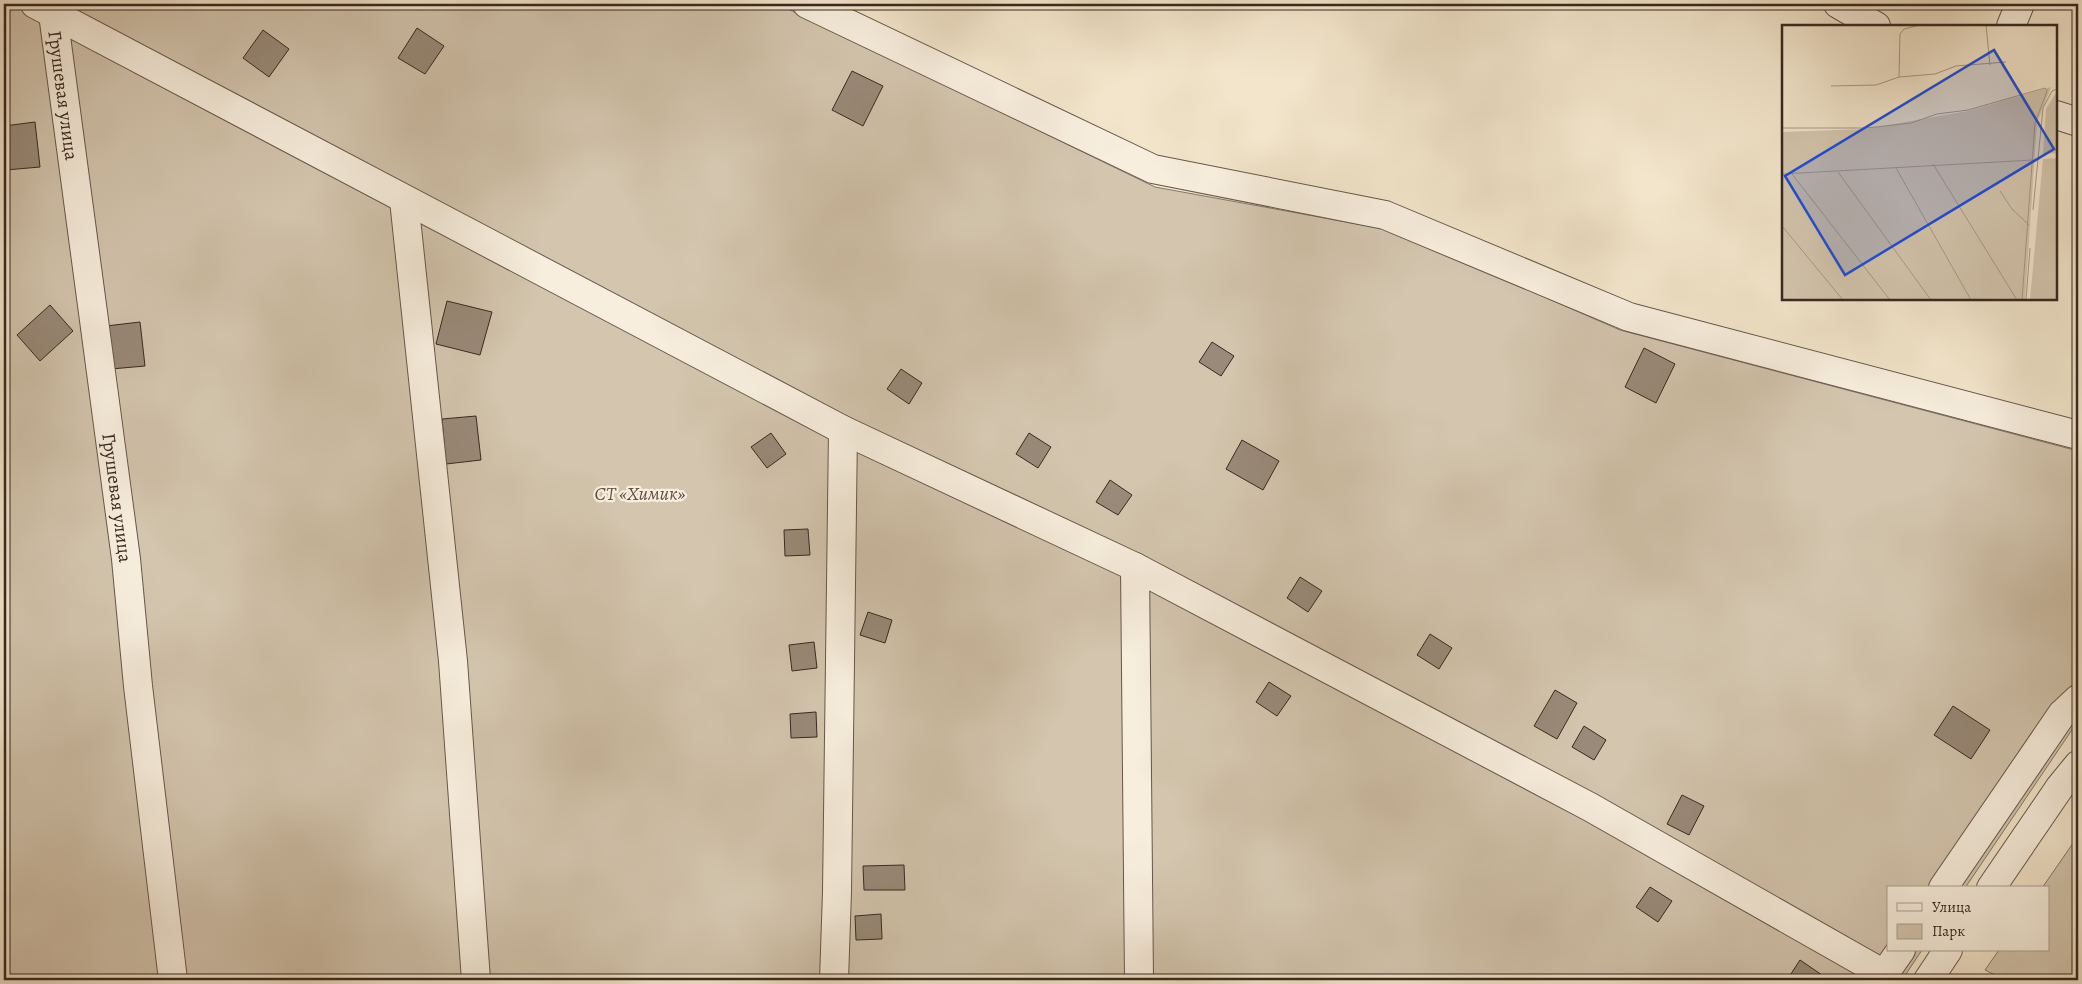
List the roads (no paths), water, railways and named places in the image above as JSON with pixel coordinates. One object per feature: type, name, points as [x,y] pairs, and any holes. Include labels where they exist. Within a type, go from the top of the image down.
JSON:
[{"type":"street","points":[[806,4],[1153,169],[1385,214],[1628,317],[2078,435]]},
{"type":"street","points":[[1838,4],[1874,25]]},
{"type":"street","points":[[2011,25],[2020,4]]},
{"type":"street","points":[[44,9],[843,430],[1135,567],[1590,807],[1882,977],[1900,952]]},
{"type":"street","name":"Грушевая улица","points":[[44,9],[126,559],[138,686],[173,980]]},
{"type":"street","points":[[2057,114],[2078,122]]},
{"type":"street","points":[[404,200],[453,661],[476,980]]},
{"type":"street","points":[[834,980],[837,892],[843,430]]},
{"type":"street","points":[[1135,567],[1139,980]]},
{"type":"street","points":[[1945,886],[2062,714],[2078,699]]},
{"type":"street","points":[[1992,886],[2060,787],[2078,765]]},
{"type":"street","points":[[1928,980],[1947,952]]},
{"type":"park label","name":"СТ «Химик»","points":[[640,493]]}]
